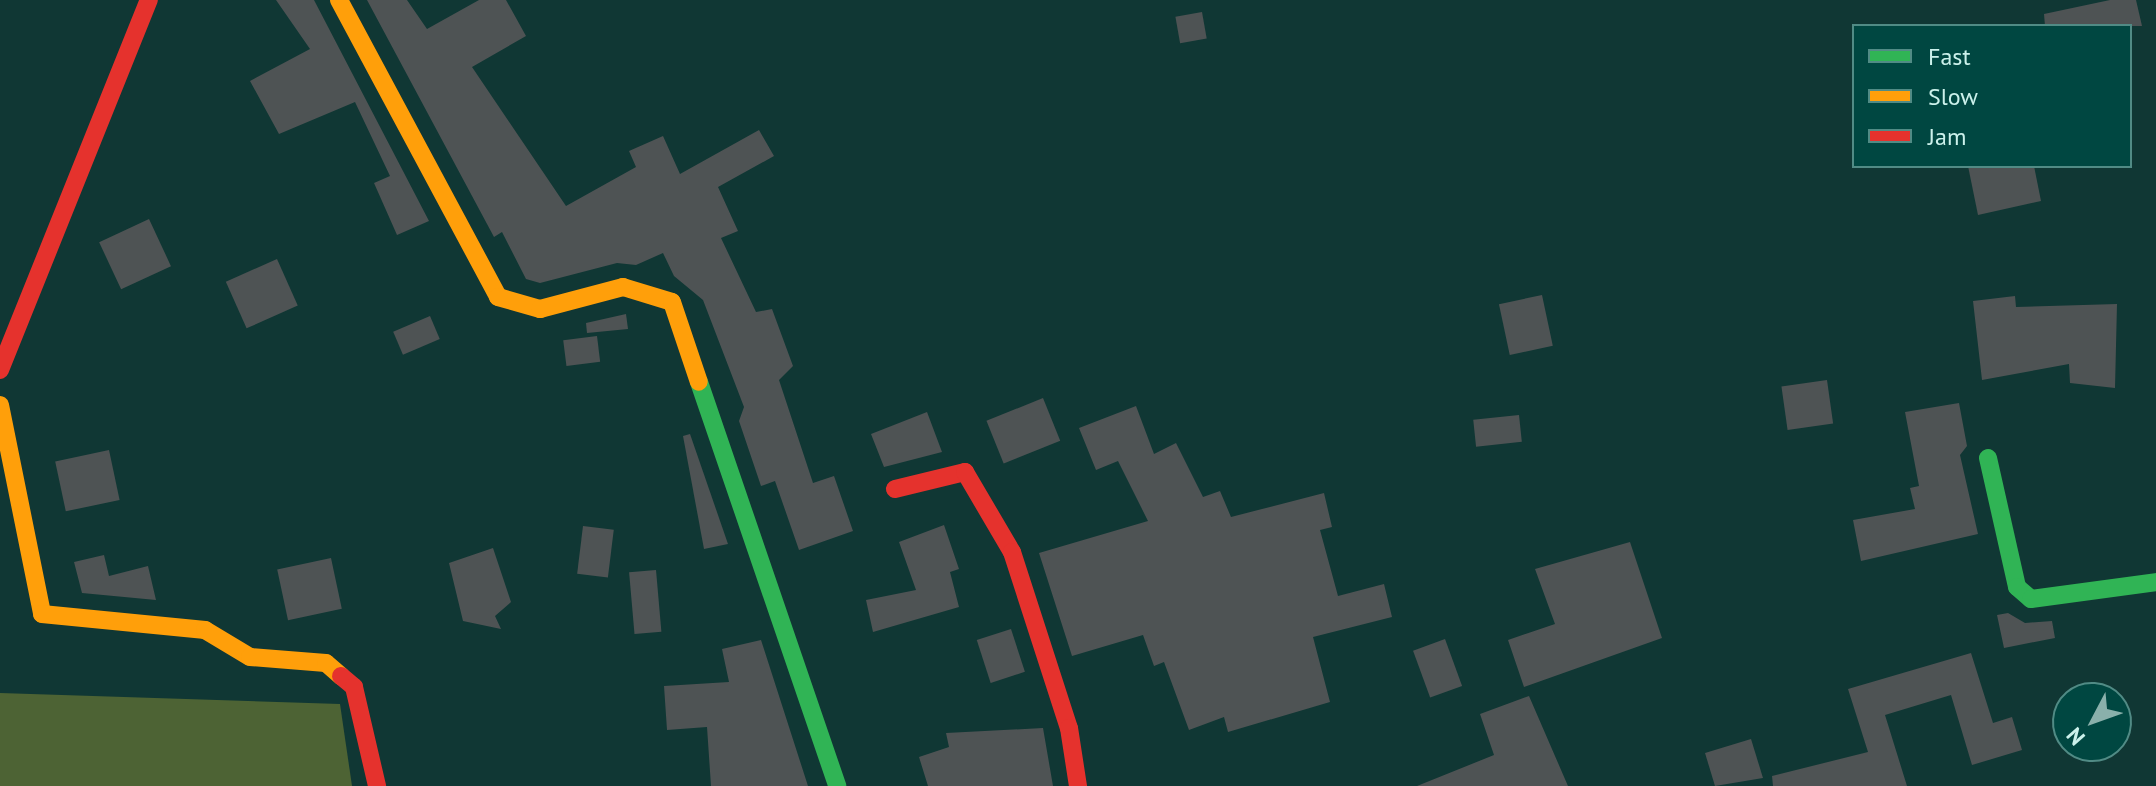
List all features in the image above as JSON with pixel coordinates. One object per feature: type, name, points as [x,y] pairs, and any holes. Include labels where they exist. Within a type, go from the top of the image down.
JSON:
[{"type":"street","points":[[0,370],[149,0]]},
{"type":"street","points":[[339,0],[498,297],[540,309],[623,287],[672,302],[837,786]]},
{"type":"street","points":[[0,405],[42,614],[205,630],[250,657],[326,663],[354,687],[377,786]]},
{"type":"street","points":[[1988,458],[2017,587],[2031,599],[2156,582]]},
{"type":"street","points":[[895,489],[965,472],[1012,552],[1069,728],[1078,786]]},
{"type":"green space","points":[[0,693],[340,704],[352,786],[0,786]]},
{"type":"building","points":[[276,0],[314,0],[429,221],[397,235],[374,183],[390,176],[355,102],[279,134],[250,81],[310,49]]},
{"type":"building","points":[[367,0],[407,0],[427,29],[479,0],[506,0],[526,36],[472,67],[566,206],[636,167],[629,151],[663,136],[680,174],[759,130],[774,156],[718,187],[738,231],[721,238],[756,312],[772,309],[793,366],[779,380],[813,483],[834,476],[853,531],[799,550],[775,481],[761,486],[739,421],[744,407],[703,300],[674,276],[663,253],[636,265],[617,263],[540,283],[526,279],[502,232],[494,237]]},
{"type":"building","points":[[2110,0],[2136,0],[2142,26],[2045,24],[2044,14]]},
{"type":"building","points":[[1202,12],[1207,39],[1180,43],[1175,17]]},
{"type":"building","points":[[1968,168],[2034,168],[2041,201],[1978,215]]},
{"type":"building","points":[[149,219],[171,266],[121,289],[99,242]]},
{"type":"building","points":[[277,259],[298,306],[247,328],[226,282]]},
{"type":"building","points":[[1542,295],[1553,346],[1510,355],[1499,304]]},
{"type":"building","points":[[2015,296],[2016,307],[2117,304],[2115,388],[2070,383],[2069,364],[1982,380],[1973,301]]},
{"type":"building","points":[[626,314],[628,329],[587,333],[586,323]]},
{"type":"building","points":[[430,316],[440,339],[403,355],[393,332]]},
{"type":"building","points":[[597,336],[600,362],[566,366],[563,340]]},
{"type":"building","points":[[1827,380],[1833,424],[1788,430],[1781,386]]},
{"type":"building","points":[[1043,398],[1060,441],[1004,464],[986,421]]},
{"type":"building","points":[[1959,403],[1967,446],[1960,455],[1978,534],[1861,561],[1853,520],[1915,509],[1910,488],[1919,486],[1905,412]]},
{"type":"building","points":[[1136,406],[1154,454],[1176,443],[1203,497],[1220,491],[1231,517],[1324,493],[1332,527],[1320,530],[1338,596],[1384,584],[1392,617],[1313,637],[1330,702],[1228,732],[1224,717],[1189,730],[1164,662],[1154,666],[1143,635],[1072,656],[1039,553],[1148,521],[1118,461],[1096,470],[1079,428]]},
{"type":"building","points":[[927,412],[942,452],[884,467],[871,434]]},
{"type":"building","points":[[1519,415],[1522,442],[1476,447],[1473,420]]},
{"type":"building","points":[[690,434],[728,544],[704,549],[683,436]]},
{"type":"building","points":[[109,450],[120,500],[66,511],[55,461]]},
{"type":"building","points":[[944,525],[959,569],[950,572],[959,607],[873,632],[866,600],[916,590],[899,542]]},
{"type":"building","points":[[583,526],[614,530],[608,577],[577,574]]},
{"type":"building","points":[[1630,542],[1662,638],[1524,687],[1508,640],[1555,624],[1535,569]]},
{"type":"building","points":[[493,548],[511,602],[495,616],[501,629],[463,621],[449,563]]},
{"type":"building","points":[[104,555],[109,576],[148,566],[156,600],[82,593],[74,562]]},
{"type":"building","points":[[331,558],[342,609],[288,620],[277,569]]},
{"type":"building","points":[[656,570],[661,632],[635,634],[629,572]]},
{"type":"building","points":[[2008,613],[2025,623],[2052,621],[2055,638],[2004,648],[1997,615]]},
{"type":"building","points":[[1011,629],[1025,672],[991,683],[977,640]]},
{"type":"building","points":[[1445,639],[1462,686],[1430,698],[1413,651]]},
{"type":"building","points":[[761,640],[808,786],[711,786],[707,727],[667,730],[664,686],[729,682],[722,649]]},
{"type":"building","points":[[1971,653],[1993,723],[2012,717],[2022,750],[1972,765],[1951,695],[1885,715],[1907,786],[1773,786],[1772,776],[1868,752],[1848,689]]},
{"type":"building","points":[[1529,696],[1568,786],[1417,786],[1494,755],[1480,714]]},
{"type":"building","points":[[1043,728],[1053,786],[928,786],[919,757],[949,747],[946,733]]},
{"type":"building","points":[[1751,739],[1763,778],[1715,786],[1705,753]]},
{"type":"traffic: fast","points":[[699,382],[837,786]]},
{"type":"traffic: fast","points":[[1988,458],[2017,587],[2031,599],[2156,582]]},
{"type":"traffic: slow","points":[[339,0],[498,297],[540,309],[623,287],[672,302],[699,382]]},
{"type":"traffic: slow","points":[[0,405],[42,614],[205,630],[250,657],[326,663],[341,676]]},
{"type":"traffic: jam","points":[[0,370],[149,0]]},
{"type":"traffic: jam","points":[[895,489],[965,472],[1012,552],[1069,728],[1078,786]]},
{"type":"traffic: jam","points":[[341,676],[354,687],[377,786]]}]
